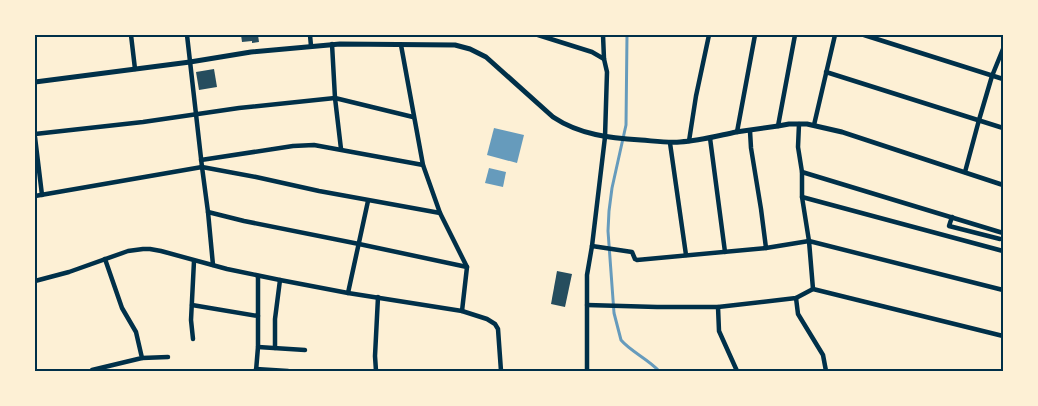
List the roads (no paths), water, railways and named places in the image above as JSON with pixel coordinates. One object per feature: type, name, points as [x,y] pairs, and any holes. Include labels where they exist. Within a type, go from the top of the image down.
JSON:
[{"type":"street","points":[[131,35],[135,69]]},
{"type":"street","points":[[186,35],[213,265]]},
{"type":"street","points":[[310,35],[311,46]]},
{"type":"street","points":[[538,35],[592,52],[604,59]]},
{"type":"street","points":[[587,371],[587,275],[605,137],[607,72],[604,59],[603,35]]},
{"type":"street","points":[[689,141],[709,35]]},
{"type":"street","points":[[737,132],[755,35]]},
{"type":"street","points":[[778,126],[794,35]]},
{"type":"street","points":[[814,126],[835,35]]},
{"type":"street","points":[[864,35],[1003,79]]},
{"type":"street","points":[[35,82],[190,62],[251,52],[332,44],[447,44],[470,49],[486,57],[562,122],[579,130],[605,137],[670,142],[689,141],[737,132],[799,124],[842,132],[1003,185]]},
{"type":"street","points":[[332,44],[340,149]]},
{"type":"street","points":[[401,45],[423,164],[440,213],[467,267],[462,311]]},
{"type":"street","points":[[965,172],[992,76],[1003,49]]},
{"type":"street","points":[[826,72],[1003,128]]},
{"type":"street","points":[[42,196],[35,136],[300,100],[335,98],[413,117]]},
{"type":"street","points":[[799,124],[798,146],[802,172],[802,197],[809,241],[813,290]]},
{"type":"street","points":[[750,131],[750,148],[762,209],[766,248]]},
{"type":"street","points":[[710,138],[725,252]]},
{"type":"street","points":[[670,142],[686,255]]},
{"type":"street","points":[[201,160],[306,145],[325,146],[423,164]]},
{"type":"street","points":[[35,196],[202,167],[368,201],[440,213]]},
{"type":"street","points":[[802,172],[1003,232]]},
{"type":"street","points":[[802,197],[1003,251]]},
{"type":"street","points":[[348,293],[368,201]]},
{"type":"street","points":[[208,212],[467,267]]},
{"type":"street","points":[[952,218],[949,226],[1000,239]]},
{"type":"street","points":[[592,246],[632,252],[637,260],[766,248],[809,241],[1003,290]]},
{"type":"street","points":[[35,282],[128,251],[143,249],[161,251],[258,276],[348,293],[462,311],[487,319],[496,324],[498,329],[501,371]]},
{"type":"street","points":[[105,259],[122,308],[136,332],[142,358]]},
{"type":"street","points":[[192,339],[194,261]]},
{"type":"street","points":[[258,276],[258,347],[256,370],[288,371]]},
{"type":"street","points":[[275,348],[275,319],[280,280]]},
{"type":"street","points":[[587,305],[718,307],[796,298],[813,290],[1003,336]]},
{"type":"street","points":[[376,371],[378,297]]},
{"type":"street","points":[[796,298],[798,314],[823,354],[826,371]]},
{"type":"street","points":[[192,305],[258,316]]},
{"type":"street","points":[[718,307],[719,331],[737,371]]},
{"type":"street","points":[[258,347],[305,350]]},
{"type":"street","points":[[92,371],[142,358],[168,357]]},
{"type":"water","points":[[494,128],[524,135],[517,163],[487,155]]},
{"type":"water","points":[[489,168],[506,172],[503,187],[485,183]]},
{"type":"waterway","points":[[627,35],[626,125],[612,188],[608,231],[614,313],[621,340],[659,371]]}]
